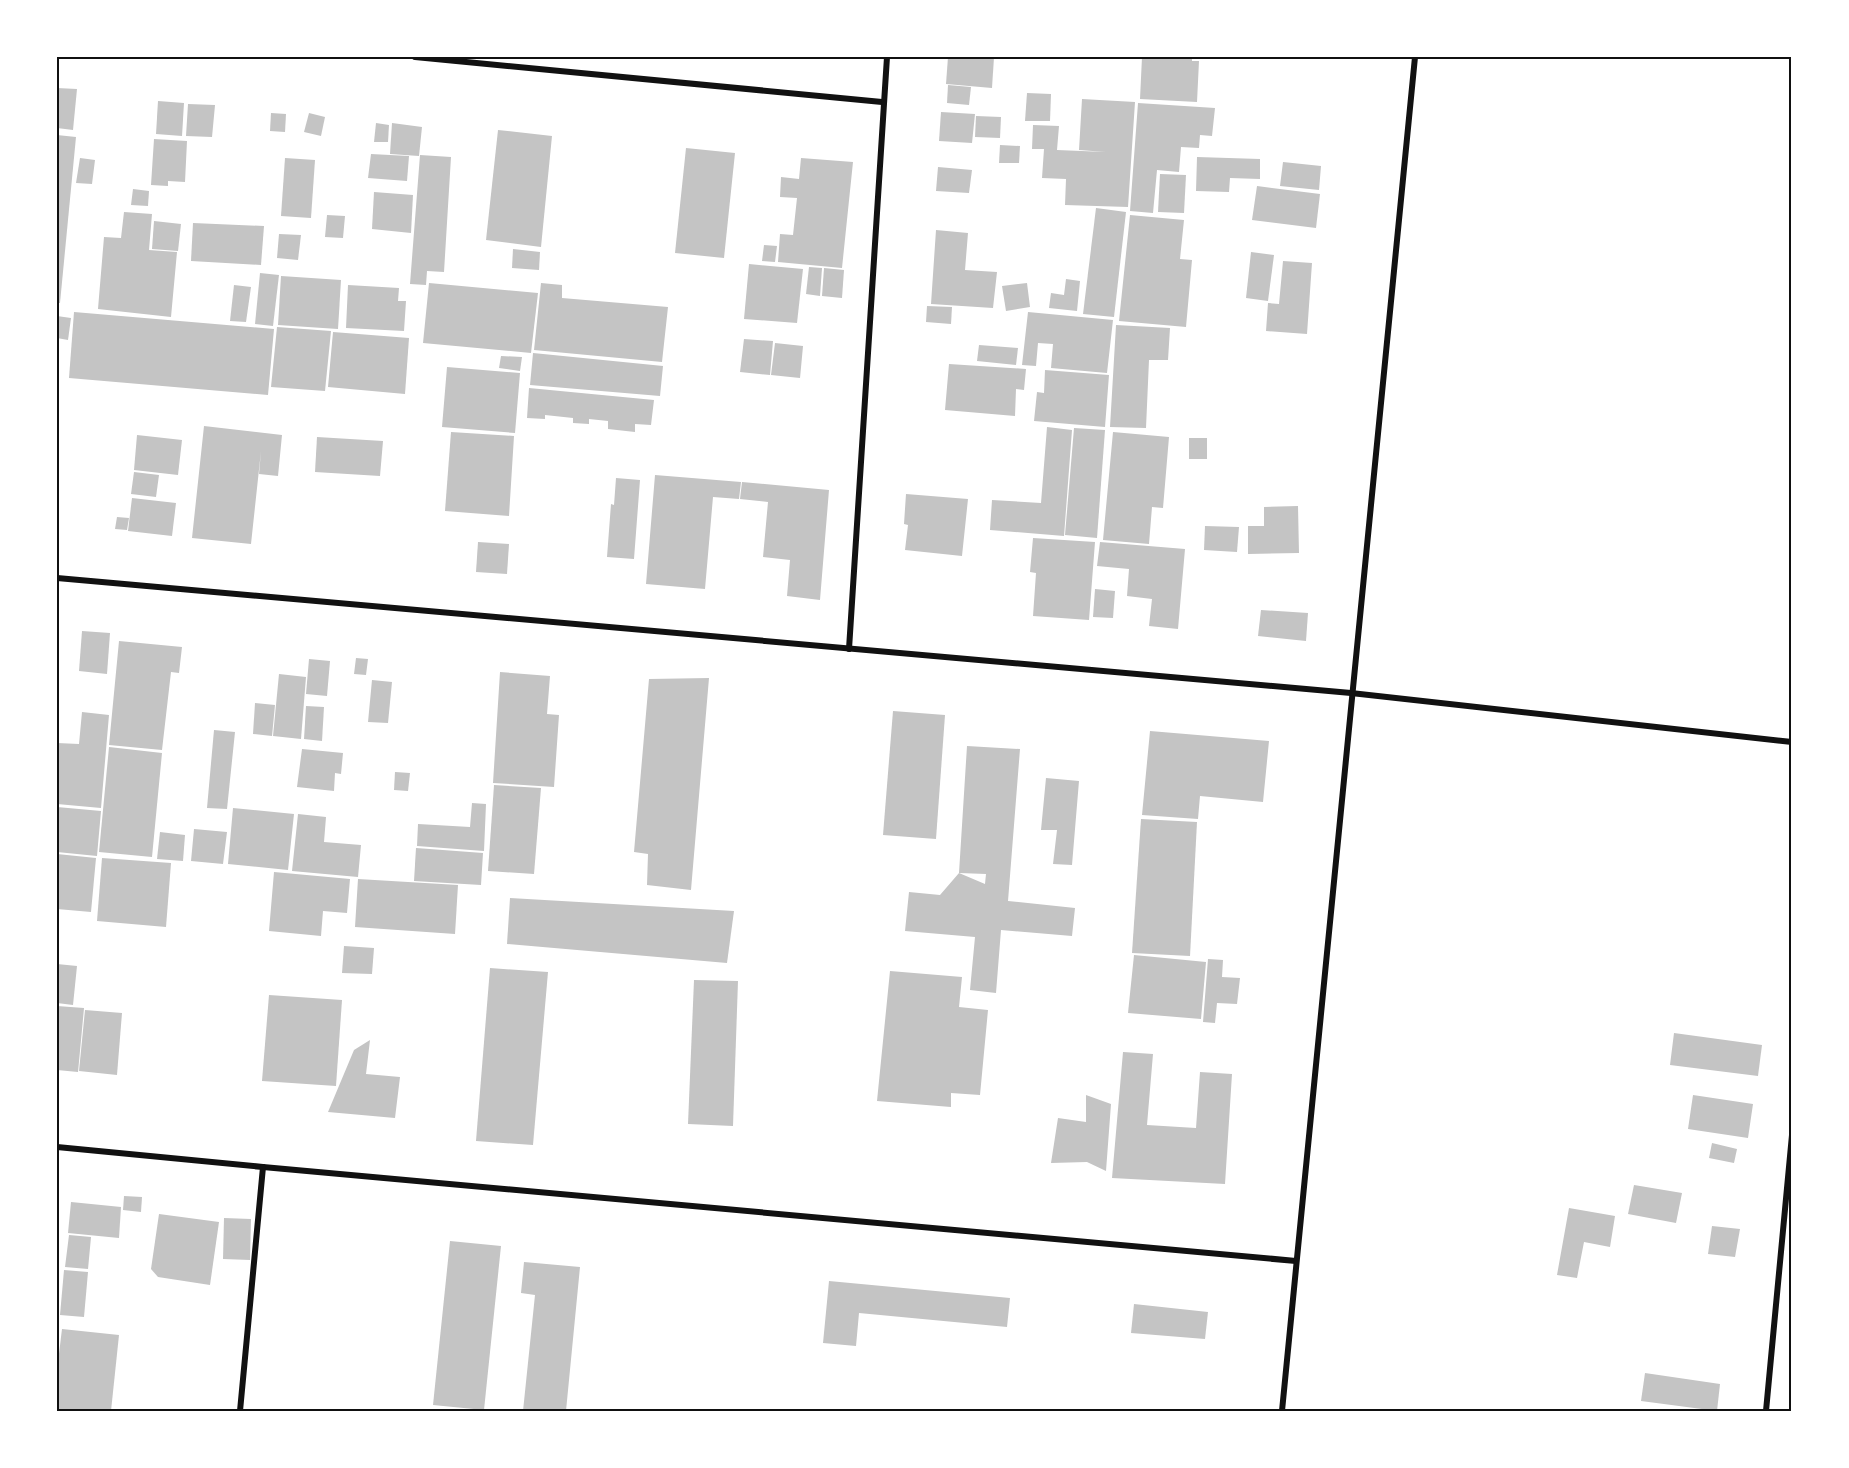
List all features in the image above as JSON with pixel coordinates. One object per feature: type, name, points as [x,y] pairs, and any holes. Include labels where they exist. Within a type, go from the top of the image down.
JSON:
[{"type":"street","points":[[416,57],[882,102]]},
{"type":"street","points":[[849,649],[886,57]]},
{"type":"street","points":[[1281,1411],[1415,57]]},
{"type":"street","points":[[57,578],[1351,693],[1792,742]]},
{"type":"street","points":[[1766,1411],[1792,1135]]},
{"type":"street","points":[[57,1147],[1296,1261]]},
{"type":"street","points":[[240,1411],[263,1167]]},
{"type":"building","points":[[948,57],[994,57],[992,88],[946,84]]},
{"type":"building","points":[[1142,57],[1192,57],[1192,61],[1199,61],[1197,102],[1140,99]]},
{"type":"building","points":[[948,85],[971,87],[969,105],[947,103]]},
{"type":"building","points":[[57,88],[77,89],[73,130],[57,128]]},
{"type":"building","points":[[1027,93],[1051,94],[1050,121],[1025,121]]},
{"type":"building","points":[[1082,99],[1135,102],[1128,207],[1065,205],[1066,179],[1042,178],[1044,149],[1032,149],[1033,125],[1059,126],[1057,150],[1106,152],[1079,150]]},
{"type":"building","points":[[158,101],[184,103],[182,136],[156,134]]},
{"type":"building","points":[[1138,103],[1215,108],[1212,136],[1200,135],[1199,148],[1181,147],[1179,172],[1157,170],[1153,213],[1130,211]]},
{"type":"building","points":[[188,104],[215,105],[212,137],[186,136]]},
{"type":"building","points":[[941,112],[975,114],[972,143],[939,141]]},
{"type":"building","points":[[271,113],[286,114],[285,132],[270,131]]},
{"type":"building","points":[[309,113],[325,117],[321,136],[304,132]]},
{"type":"building","points":[[976,116],[1001,117],[1000,138],[975,137]]},
{"type":"building","points":[[376,123],[389,125],[388,142],[374,142]]},
{"type":"building","points":[[392,123],[422,127],[419,156],[390,154]]},
{"type":"building","points":[[498,130],[552,136],[541,247],[486,240]]},
{"type":"building","points":[[57,135],[76,137],[60,303],[57,303]]},
{"type":"building","points":[[154,139],[187,141],[185,182],[168,181],[168,186],[151,185]]},
{"type":"building","points":[[1000,145],[1020,146],[1019,163],[999,163]]},
{"type":"building","points":[[686,148],[735,153],[724,258],[675,253]]},
{"type":"building","points":[[371,154],[409,156],[407,181],[368,178]]},
{"type":"building","points":[[420,155],[451,157],[444,272],[427,271],[426,285],[410,284]]},
{"type":"building","points":[[1197,157],[1260,159],[1260,179],[1230,178],[1229,192],[1196,191]]},
{"type":"building","points":[[80,158],[95,160],[92,184],[76,183]]},
{"type":"building","points":[[285,158],[315,160],[311,218],[281,216]]},
{"type":"building","points":[[801,158],[853,162],[842,268],[778,262],[780,234],[793,235],[797,198],[780,197],[781,177],[799,179]]},
{"type":"building","points":[[1283,162],[1321,166],[1319,190],[1280,186]]},
{"type":"building","points":[[938,167],[972,170],[969,193],[936,191]]},
{"type":"building","points":[[1160,174],[1186,175],[1184,213],[1158,212]]},
{"type":"building","points":[[1257,186],[1320,194],[1316,228],[1252,220]]},
{"type":"building","points":[[133,189],[149,191],[148,206],[131,205]]},
{"type":"building","points":[[374,192],[413,195],[411,233],[372,229]]},
{"type":"building","points":[[1096,208],[1126,212],[1114,317],[1083,314]]},
{"type":"building","points":[[124,212],[152,214],[149,250],[177,252],[171,317],[98,309],[104,237],[121,238]]},
{"type":"building","points":[[327,215],[345,216],[343,238],[325,237]]},
{"type":"building","points":[[1130,215],[1184,220],[1180,259],[1192,260],[1186,327],[1119,321]]},
{"type":"building","points":[[154,221],[181,224],[178,251],[152,249]]},
{"type":"building","points":[[193,223],[264,226],[261,265],[191,261]]},
{"type":"building","points":[[936,230],[968,233],[965,270],[997,272],[993,308],[931,304]]},
{"type":"building","points":[[279,234],[301,235],[298,260],[277,258]]},
{"type":"building","points":[[764,245],[777,246],[775,262],[762,261]]},
{"type":"building","points":[[513,249],[540,252],[539,270],[512,268]]},
{"type":"building","points":[[1251,252],[1274,255],[1268,301],[1246,298]]},
{"type":"building","points":[[1283,261],[1312,263],[1307,334],[1266,331],[1268,303],[1279,304]]},
{"type":"building","points":[[749,264],[803,269],[797,323],[744,319]]},
{"type":"building","points":[[809,267],[822,268],[820,296],[806,294]]},
{"type":"building","points":[[824,268],[844,270],[842,298],[822,296]]},
{"type":"building","points":[[260,273],[279,275],[273,326],[255,324]]},
{"type":"building","points":[[281,276],[341,280],[338,329],[278,325]]},
{"type":"building","points":[[1066,279],[1080,281],[1077,311],[1049,308],[1051,293],[1064,295]]},
{"type":"building","points":[[429,283],[538,293],[531,353],[423,343]]},
{"type":"building","points":[[541,283],[562,285],[562,298],[668,307],[662,362],[534,350]]},
{"type":"building","points":[[1027,283],[1030,307],[1006,311],[1002,286]]},
{"type":"building","points":[[234,285],[251,287],[246,322],[230,321]]},
{"type":"building","points":[[348,285],[399,288],[398,301],[406,301],[404,331],[346,328]]},
{"type":"building","points":[[927,306],[952,307],[951,324],[926,322]]},
{"type":"building","points":[[74,312],[274,329],[268,395],[69,378]]},
{"type":"building","points":[[1028,312],[1113,320],[1107,373],[1051,368],[1053,344],[1038,343],[1036,366],[1022,365]]},
{"type":"building","points":[[57,316],[71,318],[68,340],[57,338]]},
{"type":"building","points":[[1116,325],[1170,328],[1168,360],[1149,360],[1146,428],[1110,427]]},
{"type":"building","points":[[277,327],[331,331],[325,391],[271,387]]},
{"type":"building","points":[[333,332],[409,338],[405,394],[328,387]]},
{"type":"building","points":[[744,339],[773,341],[770,375],[740,372]]},
{"type":"building","points":[[775,343],[803,346],[800,378],[771,375]]},
{"type":"building","points":[[979,345],[1018,348],[1016,365],[977,361]]},
{"type":"building","points":[[533,353],[663,366],[660,396],[530,385]]},
{"type":"building","points":[[501,356],[522,357],[520,371],[499,368]]},
{"type":"building","points":[[949,364],[1026,369],[1024,390],[1016,389],[1015,416],[945,410]]},
{"type":"building","points":[[447,367],[520,373],[515,433],[442,427]]},
{"type":"building","points":[[1045,370],[1109,375],[1105,427],[1034,421],[1037,392],[1044,393]]},
{"type":"building","points":[[529,388],[654,400],[651,425],[635,424],[635,432],[608,429],[608,421],[589,419],[589,424],[573,423],[573,418],[545,415],[545,419],[527,418]]},
{"type":"building","points":[[204,426],[282,435],[278,476],[259,474],[261,451],[251,544],[192,538]]},
{"type":"building","points":[[1047,427],[1072,430],[1064,536],[990,530],[992,500],[1041,503]]},
{"type":"building","points":[[1074,428],[1105,430],[1097,538],[1065,535]]},
{"type":"building","points":[[451,432],[514,436],[509,516],[445,511]]},
{"type":"building","points":[[1113,432],[1169,437],[1163,508],[1152,507],[1149,544],[1103,540]]},
{"type":"building","points":[[137,435],[182,440],[178,475],[134,470]]},
{"type":"building","points":[[317,437],[383,441],[380,476],[315,472]]},
{"type":"building","points":[[1189,438],[1207,438],[1207,459],[1189,459]]},
{"type":"building","points":[[134,472],[159,475],[156,497],[131,494]]},
{"type":"building","points":[[655,475],[741,482],[739,499],[713,497],[705,589],[646,584]]},
{"type":"building","points":[[616,478],[640,480],[634,559],[607,557],[611,504],[614,505]]},
{"type":"building","points":[[742,482],[829,490],[820,600],[787,596],[790,560],[763,557],[768,502],[740,499]]},
{"type":"building","points":[[906,494],[968,499],[962,556],[905,550],[908,525],[904,524]]},
{"type":"building","points":[[132,498],[176,503],[172,536],[128,531]]},
{"type":"building","points":[[1298,506],[1299,553],[1248,554],[1248,526],[1264,526],[1264,507]]},
{"type":"building","points":[[117,517],[129,518],[127,530],[115,529]]},
{"type":"building","points":[[1205,526],[1239,527],[1237,552],[1204,550]]},
{"type":"building","points":[[1033,538],[1095,542],[1089,620],[1033,616],[1036,573],[1030,572]]},
{"type":"building","points":[[478,542],[509,544],[507,574],[476,572]]},
{"type":"building","points":[[1100,542],[1185,549],[1178,629],[1149,626],[1152,599],[1127,596],[1129,569],[1097,566]]},
{"type":"building","points":[[1095,589],[1115,591],[1113,618],[1093,617]]},
{"type":"building","points":[[1261,610],[1308,613],[1306,641],[1258,636]]},
{"type":"building","points":[[82,631],[110,633],[107,674],[79,671]]},
{"type":"building","points":[[119,641],[182,647],[179,673],[171,672],[162,750],[109,745]]},
{"type":"building","points":[[356,658],[368,659],[366,675],[354,674]]},
{"type":"building","points":[[309,659],[330,661],[327,696],[306,694]]},
{"type":"building","points":[[500,672],[550,676],[547,714],[559,715],[554,787],[493,783]]},
{"type":"building","points":[[279,674],[306,677],[301,739],[273,736]]},
{"type":"building","points":[[709,678],[691,890],[647,885],[648,854],[634,852],[649,679]]},
{"type":"building","points":[[372,680],[392,682],[388,723],[368,722]]},
{"type":"building","points":[[255,703],[275,705],[272,736],[253,734]]},
{"type":"building","points":[[306,706],[324,707],[322,741],[304,739]]},
{"type":"building","points":[[893,711],[945,715],[936,839],[883,835]]},
{"type":"building","points":[[82,712],[109,715],[101,808],[57,804],[57,743],[79,744]]},
{"type":"building","points":[[214,730],[235,732],[227,809],[207,808]]},
{"type":"building","points":[[1150,731],[1269,741],[1263,802],[1200,796],[1198,819],[1142,815]]},
{"type":"building","points":[[967,746],[1020,749],[1008,901],[1075,908],[1072,936],[1001,930],[996,993],[970,990],[975,937],[905,931],[909,892],[940,895],[959,873]],"holes":[[[959,873],[986,874],[985,884]]]},
{"type":"building","points":[[109,747],[162,753],[152,857],[99,852]]},
{"type":"building","points":[[302,749],[343,753],[341,774],[335,773],[334,791],[297,787]]},
{"type":"building","points":[[395,772],[410,773],[408,791],[394,790]]},
{"type":"building","points":[[1046,778],[1079,781],[1072,865],[1053,864],[1057,830],[1041,830]]},
{"type":"building","points":[[494,785],[541,788],[534,874],[488,871]]},
{"type":"building","points":[[472,803],[486,804],[484,851],[417,846],[418,824],[470,827]]},
{"type":"building","points":[[57,807],[101,811],[97,856],[57,852]]},
{"type":"building","points":[[233,808],[294,814],[288,870],[228,864]]},
{"type":"building","points":[[298,814],[326,817],[324,842],[361,845],[358,877],[292,871]]},
{"type":"building","points":[[1141,819],[1197,822],[1190,956],[1132,953]]},
{"type":"building","points":[[194,829],[227,832],[223,864],[191,861]]},
{"type":"building","points":[[160,832],[185,835],[183,861],[157,859]]},
{"type":"building","points":[[416,848],[483,853],[481,885],[414,881]]},
{"type":"building","points":[[57,854],[96,858],[91,912],[57,909]]},
{"type":"building","points":[[102,858],[171,863],[166,927],[97,921]]},
{"type":"building","points":[[274,872],[350,879],[347,913],[323,911],[321,936],[269,931]]},
{"type":"building","points":[[358,879],[458,885],[455,934],[355,927]]},
{"type":"building","points":[[510,898],[734,911],[727,963],[507,944]]},
{"type":"building","points":[[344,946],[374,948],[372,974],[342,973]]},
{"type":"building","points":[[1134,955],[1206,962],[1201,1019],[1128,1013]]},
{"type":"building","points":[[1208,959],[1223,960],[1222,977],[1240,978],[1237,1004],[1217,1003],[1215,1023],[1203,1022]]},
{"type":"building","points":[[57,964],[77,966],[73,1005],[57,1003]]},
{"type":"building","points":[[490,968],[548,972],[533,1145],[476,1141]]},
{"type":"building","points":[[890,971],[962,977],[959,1007],[988,1010],[980,1095],[951,1093],[951,1107],[877,1101]]},
{"type":"building","points":[[694,980],[738,981],[733,1126],[688,1124]]},
{"type":"building","points":[[269,995],[342,1000],[336,1086],[262,1081]]},
{"type":"building","points":[[57,1006],[84,1008],[78,1072],[57,1070]]},
{"type":"building","points":[[85,1010],[122,1013],[117,1075],[79,1071]]},
{"type":"building","points":[[1674,1033],[1762,1045],[1758,1076],[1670,1065]]},
{"type":"building","points":[[370,1040],[366,1074],[400,1077],[395,1118],[328,1112],[354,1050]]},
{"type":"building","points":[[1123,1052],[1153,1054],[1147,1125],[1196,1128],[1200,1072],[1232,1074],[1225,1184],[1112,1178]]},
{"type":"building","points":[[1086,1095],[1111,1104],[1106,1171],[1087,1162],[1051,1163],[1058,1118],[1086,1122]]},
{"type":"building","points":[[1693,1095],[1753,1104],[1748,1138],[1688,1129]]},
{"type":"building","points":[[1712,1143],[1737,1149],[1734,1163],[1709,1158]]},
{"type":"building","points":[[1634,1185],[1682,1193],[1676,1223],[1628,1214]]},
{"type":"building","points":[[124,1196],[142,1197],[141,1212],[123,1210]]},
{"type":"building","points":[[71,1202],[121,1207],[119,1238],[68,1233]]},
{"type":"building","points":[[1569,1208],[1615,1216],[1610,1247],[1584,1242],[1577,1278],[1557,1275]]},
{"type":"building","points":[[159,1214],[219,1222],[210,1285],[158,1277],[151,1269]]},
{"type":"building","points":[[224,1218],[251,1219],[250,1260],[223,1259]]},
{"type":"building","points":[[1712,1226],[1740,1229],[1735,1257],[1708,1254]]},
{"type":"building","points":[[69,1235],[91,1237],[88,1269],[65,1267]]},
{"type":"building","points":[[450,1241],[501,1246],[484,1410],[433,1405]]},
{"type":"building","points":[[524,1262],[580,1267],[566,1411],[523,1411],[535,1295],[521,1293]]},
{"type":"building","points":[[64,1270],[88,1272],[84,1317],[60,1315]]},
{"type":"building","points":[[829,1281],[1010,1298],[1007,1327],[859,1313],[856,1346],[823,1343]]},
{"type":"building","points":[[1134,1304],[1208,1312],[1205,1339],[1131,1333]]},
{"type":"building","points":[[62,1329],[119,1335],[111,1411],[57,1411],[57,1370]]},
{"type":"building","points":[[1645,1373],[1720,1384],[1717,1411],[1641,1401]]}]
